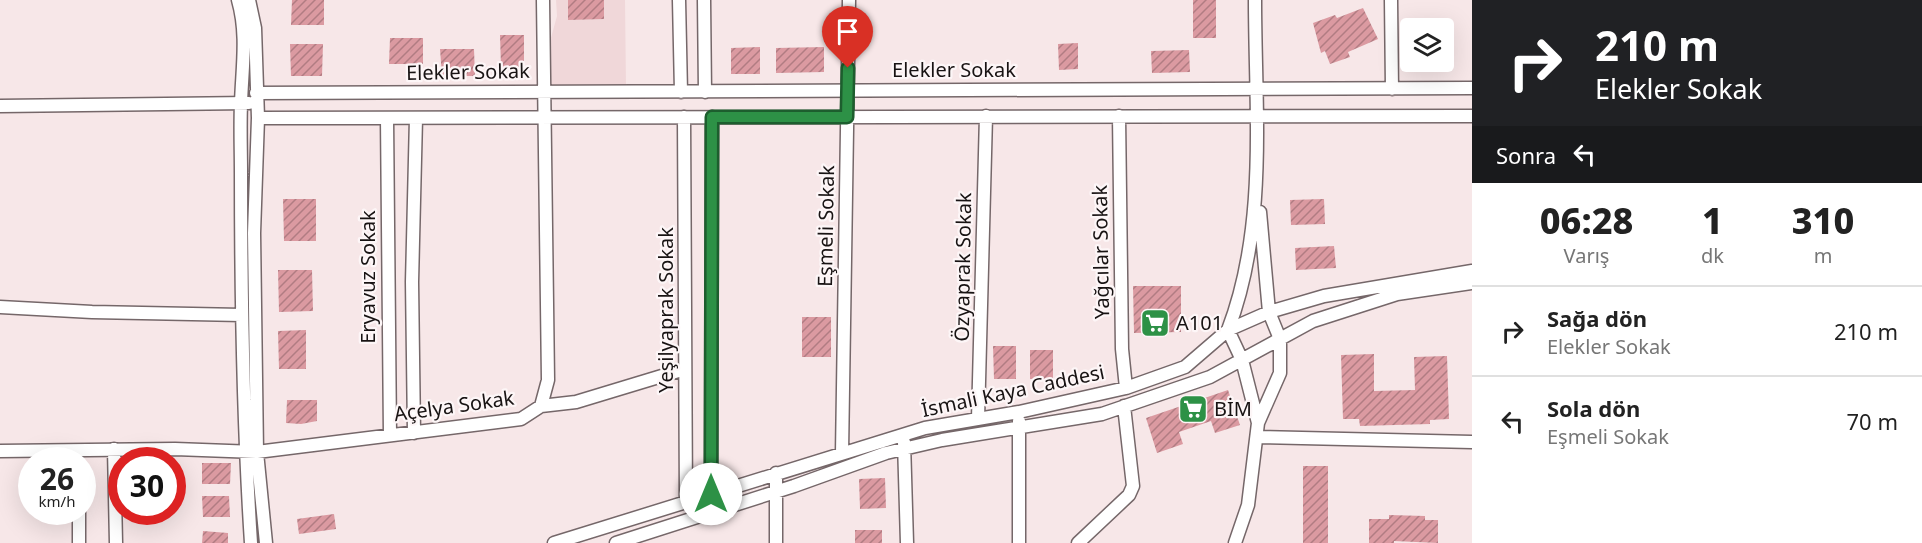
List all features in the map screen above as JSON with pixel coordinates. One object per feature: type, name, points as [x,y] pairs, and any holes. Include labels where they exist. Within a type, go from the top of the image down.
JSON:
[{"type":"street","points":[[238,0],[244,22],[245,47],[241,103],[242,315],[251,452],[268,543]]},
{"type":"street","points":[[249,0],[255,28],[258,118],[254,233],[251,543]]},
{"type":"street","points":[[541,406],[548,380],[543,0]]},
{"type":"street","points":[[679,0],[681,92]]},
{"type":"street","points":[[704,0],[705,92]]},
{"type":"street","name":"Eşmeli Sokak","points":[[842,453],[849,0]]},
{"type":"street","points":[[1255,0],[1257,175],[1269,312],[1281,339],[1281,373],[1258,423]]},
{"type":"street","points":[[1391,0],[1392,89]]},
{"type":"street","name":"Elekler Sokak","points":[[0,106],[241,103],[256,98],[544,90],[705,92],[1255,87],[1472,88]]},
{"type":"street","name":"Özyaprak Sokak","points":[[978,419],[986,116]]},
{"type":"street","name":"Yağcılar Sokak","points":[[1119,116],[1122,349],[1126,388]]},
{"type":"street","points":[[258,118],[1472,116]]},
{"type":"street","name":"Yeşilyaprak Sokak","points":[[684,117],[686,503]]},
{"type":"street","points":[[711,494],[712,117]]},
{"type":"street","name":"Eryavuz Sokak","points":[[387,118],[390,435]]},
{"type":"street","points":[[414,433],[412,282],[416,118]]},
{"type":"street","points":[[1235,543],[1248,505],[1258,423],[1242,360],[1228,330],[1237,307],[1250,250],[1257,175]]},
{"type":"street","name":"İsmali Kaya Caddesi","points":[[554,543],[620,525],[776,473],[904,434],[1126,388],[1185,367],[1228,330],[1269,312],[1324,296],[1472,271]]},
{"type":"street","points":[[620,525],[619,543],[776,492],[848,464],[904,448],[1101,414],[1210,377],[1313,321],[1396,294],[1472,283]]},
{"type":"street","points":[[0,307],[92,312],[242,315]]},
{"type":"street","name":"Açelya Sokak","points":[[186,451],[251,452],[520,419],[541,406],[576,402],[686,369]]},
{"type":"street","points":[[1078,543],[1129,495],[1133,486],[1124,406]]},
{"type":"street","points":[[1018,543],[1019,412]]},
{"type":"street","points":[[904,434],[907,543]]},
{"type":"street","points":[[1257,436],[1472,442]]},
{"type":"street","name":"Açelya Sokak","points":[[0,452],[18,453]]},
{"type":"street","points":[[776,473],[776,543]]},
{"type":"street","points":[[79,525],[79,543]]},
{"type":"street","points":[[116,525],[116,543]]},
{"type":"shaded area","points":[[556,0],[625,0],[626,87],[550,88],[549,45],[557,16]]},
{"type":"building","points":[[292,0],[324,0],[324,25],[291,25]]},
{"type":"building","points":[[568,0],[604,0],[604,19],[568,20]]},
{"type":"building","points":[[1193,0],[1216,0],[1216,38],[1193,38]]},
{"type":"building","points":[[1363,8],[1378,39],[1348,52],[1350,57],[1330,64],[1325,51],[1321,53],[1313,23],[1335,15],[1337,18]]},
{"type":"building","points":[[500,35],[524,35],[524,67],[501,67]]},
{"type":"building","points":[[390,38],[423,38],[423,64],[389,64]]},
{"type":"building","points":[[1078,43],[1078,69],[1059,70],[1058,44]]},
{"type":"building","points":[[290,44],[323,44],[322,76],[291,76]]},
{"type":"building","points":[[760,47],[760,74],[731,74],[731,48]]},
{"type":"building","points":[[824,47],[824,72],[776,73],[776,48]]},
{"type":"building","points":[[440,49],[474,49],[475,76],[442,76]]},
{"type":"building","points":[[1189,50],[1190,72],[1152,73],[1151,51]]},
{"type":"building","points":[[283,199],[316,199],[316,241],[284,241]]},
{"type":"building","points":[[1324,199],[1325,224],[1291,225],[1290,200]]},
{"type":"building","points":[[1334,246],[1336,268],[1296,270],[1295,248]]},
{"type":"building","points":[[278,270],[312,270],[313,311],[279,312]]},
{"type":"building","points":[[1133,286],[1181,286],[1181,332],[1134,333]]},
{"type":"building","points":[[802,317],[831,317],[831,357],[802,357]]},
{"type":"building","points":[[306,330],[306,369],[279,369],[278,331]]},
{"type":"building","points":[[993,346],[1016,346],[1016,379],[994,379]]},
{"type":"building","points":[[1030,350],[1053,350],[1053,379],[1030,379]]},
{"type":"building","points":[[1374,354],[1374,391],[1415,390],[1414,357],[1447,356],[1449,419],[1430,420],[1430,424],[1360,426],[1359,419],[1343,419],[1341,355]]},
{"type":"building","points":[[1228,390],[1240,425],[1215,433],[1211,421],[1179,432],[1183,444],[1157,453],[1146,418]]},
{"type":"building","points":[[287,400],[317,400],[317,421],[301,424],[286,423]]},
{"type":"building","points":[[202,463],[231,463],[230,484],[202,484]]},
{"type":"building","points":[[1303,466],[1328,466],[1328,543],[1303,543]]},
{"type":"building","points":[[885,478],[886,508],[860,509],[859,479]]},
{"type":"building","points":[[202,496],[229,496],[230,517],[203,517]]},
{"type":"building","points":[[334,514],[336,529],[299,534],[297,519]]},
{"type":"building","points":[[1389,515],[1425,516],[1425,520],[1438,520],[1438,543],[1394,541],[1394,543],[1369,543],[1369,519],[1389,519]]},
{"type":"building","points":[[855,530],[882,530],[882,543],[855,543]]},
{"type":"building","points":[[203,531],[228,533],[228,543],[202,543]]},
{"type":"place","name":"A101","points":[[1155,323]]},
{"type":"place","name":"BİM","points":[[1193,409]]},
{"type":"route","points":[[711,494],[712,117],[847,117],[848,68]]}]
